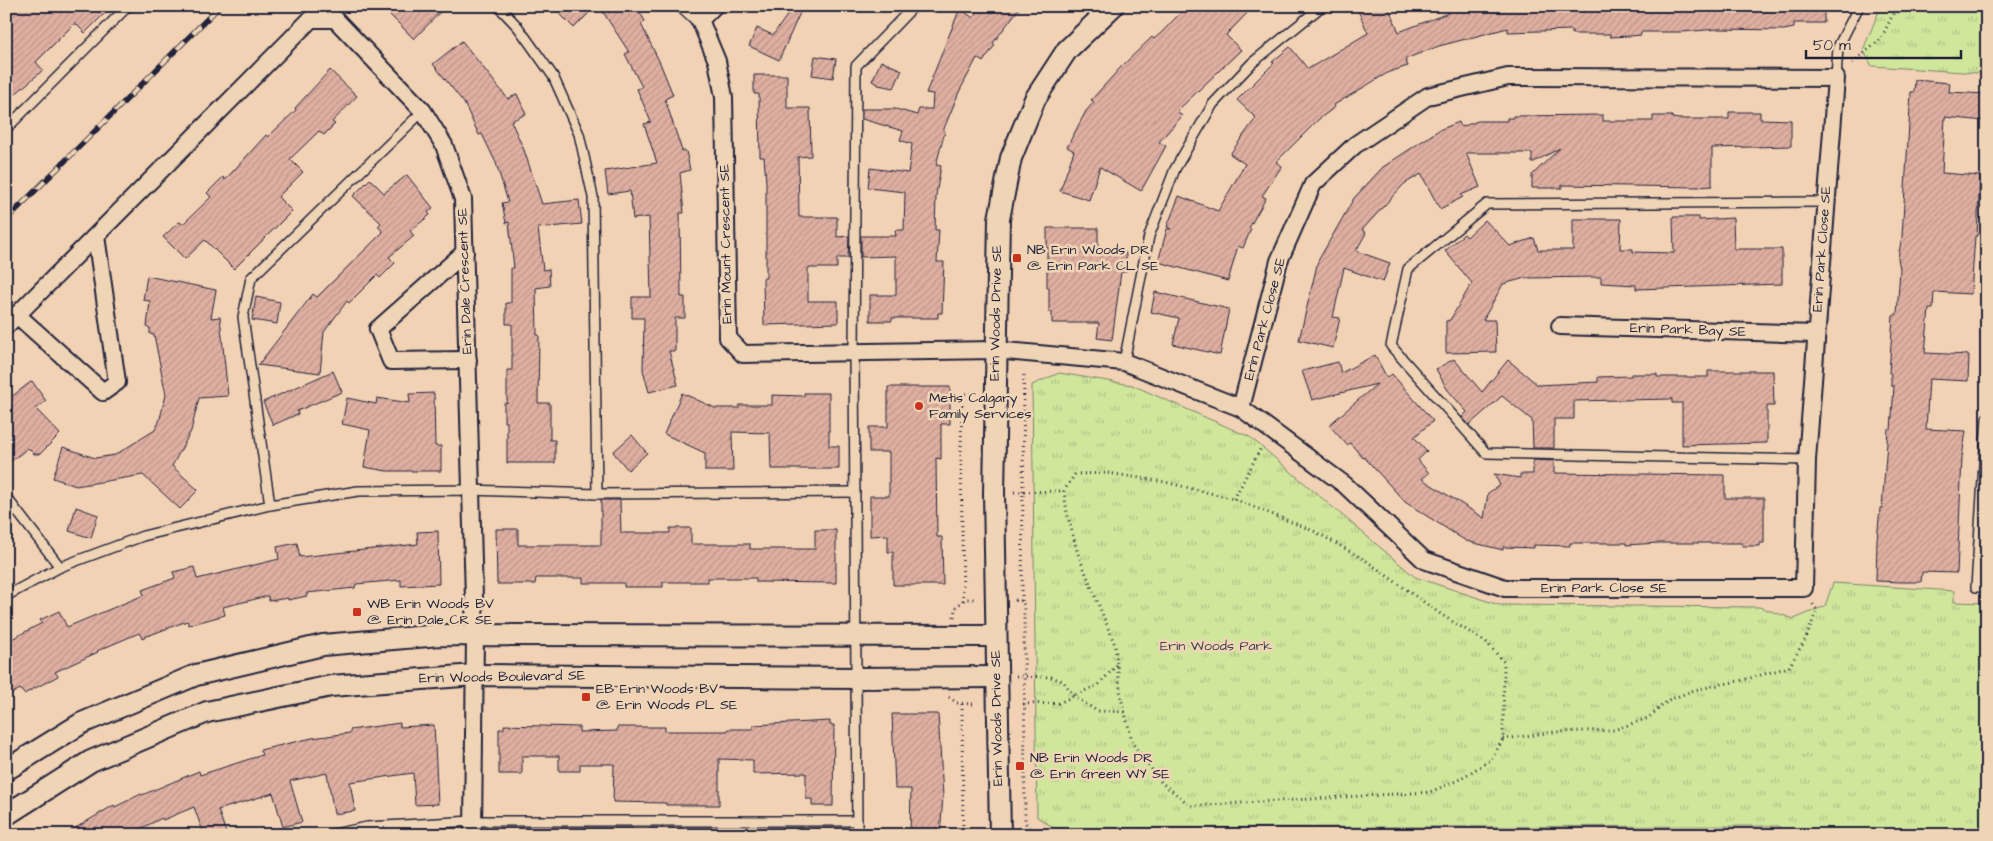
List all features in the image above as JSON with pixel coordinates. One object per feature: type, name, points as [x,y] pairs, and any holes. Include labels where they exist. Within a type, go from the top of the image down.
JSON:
[{"type":"street","name":"Erin Mount Crescent SE","points":[[685,6],[700,20],[716,61],[724,97],[728,338],[743,354],[854,354],[995,350]]},
{"type":"street","points":[[700,20],[714,6]]},
{"type":"street","name":"Erin Woods Drive SE","points":[[1000,835],[995,636],[994,493],[995,350],[999,219],[1011,158],[1035,99],[1067,50],[1113,6]]},
{"type":"street","name":"Erin Dale Crescent SE","points":[[12,321],[311,19],[335,19],[423,111],[444,145],[463,199],[474,635],[473,828]]},
{"type":"street","name":"Erin Park Close SE","points":[[995,350],[1124,362],[1241,408],[1345,485],[1424,560],[1505,588],[1804,588],[1807,460],[1825,202],[1836,78],[1508,77],[1428,96],[1355,145],[1314,184],[1279,261],[1241,408]]},
{"type":"street","points":[[12,321],[103,392],[117,382],[96,236]]},
{"type":"street","points":[[464,252],[378,330],[391,361],[468,360]]},
{"type":"street","name":"Erin Park Bay SE","points":[[1560,326],[1815,334]]},
{"type":"street","points":[[6,770],[82,723],[196,675],[323,645],[440,635],[995,636]]},
{"type":"street","name":"Erin Woods Boulevard SE","points":[[6,815],[91,761],[207,712],[331,686],[474,675],[856,678],[996,677]]},
{"type":"lane","points":[[6,129],[128,6]]},
{"type":"lane","points":[[498,6],[518,27],[553,76],[579,134],[593,197],[597,494]]},
{"type":"lane","points":[[857,835],[854,354],[856,66],[914,6]]},
{"type":"lane","points":[[1124,362],[1149,236],[1175,169],[1213,104],[1252,63],[1322,6]]},
{"type":"lane","points":[[1836,78],[1838,47],[1859,6]]},
{"type":"lane","points":[[270,505],[243,317],[251,278],[423,111]]},
{"type":"lane","points":[[1807,460],[1486,453],[1391,346],[1408,269],[1487,204],[1825,202]]},
{"type":"lane","points":[[1987,418],[1976,586],[1987,587]]},
{"type":"lane","points":[[6,596],[60,567],[143,536],[270,505],[358,491],[469,490],[597,494],[855,492]]},
{"type":"lane","points":[[6,497],[60,567]]},
{"type":"lane","points":[[329,835],[367,828],[473,828],[857,821]]},
{"type":"path","points":[[1836,78],[1881,39],[1897,6]]},
{"type":"path","points":[[1025,352],[1022,601],[1025,822],[1028,827],[1040,832]]},
{"type":"path","points":[[963,601],[962,394],[973,394]]},
{"type":"path","points":[[1234,499],[1252,468],[1270,429]]},
{"type":"path","points":[[1108,473],[1164,482],[1234,499],[1324,537],[1365,560],[1442,615],[1486,642],[1504,662],[1503,739],[1491,760],[1458,780],[1430,792],[1192,806],[1162,783],[1133,744],[1125,712],[1115,645],[1078,554],[1067,513],[1064,491],[1075,474],[1108,473]]},
{"type":"path","points":[[994,493],[1064,491]]},
{"type":"path","points":[[1503,739],[1554,732],[1614,730],[1648,718],[1669,700],[1694,690],[1743,680],[1789,667],[1806,638],[1817,610],[1804,588]]},
{"type":"path","points":[[954,620],[955,608],[963,601],[974,599]]},
{"type":"path","points":[[1011,600],[1022,601]]},
{"type":"path","points":[[1015,704],[1059,703],[1099,684],[1118,665]]},
{"type":"path","points":[[996,677],[1024,675],[1063,680],[1074,696],[1098,711],[1125,712]]},
{"type":"path","points":[[962,704],[963,835]]},
{"type":"green space","points":[[1881,6],[1987,6],[1987,64],[1978,73],[1872,66],[1863,50]]},
{"type":"green space","name":"Erin Woods Park","points":[[1059,373],[1132,385],[1250,437],[1415,577],[1499,605],[1759,607],[1794,619],[1825,606],[1833,583],[1954,591],[1954,602],[1987,603],[1987,835],[1783,835],[1779,826],[1054,828],[1037,817],[1032,385]]},
{"type":"building","points":[[6,6],[112,6],[85,33],[75,23],[36,62],[43,70],[6,102]]},
{"type":"building","points":[[381,6],[446,6],[414,39]]},
{"type":"building","points":[[552,6],[596,6],[574,28]]},
{"type":"building","points":[[599,6],[636,6],[645,21],[641,24],[673,95],[665,99],[682,151],[686,151],[690,170],[680,173],[684,213],[680,213],[681,297],[685,297],[685,318],[675,318],[675,351],[669,351],[678,385],[649,392],[643,370],[644,318],[632,318],[632,297],[651,297],[649,217],[633,219],[630,191],[608,194],[605,171],[657,163],[644,124],[651,122],[637,89],[642,87],[625,54],[629,52]]},
{"type":"building","points":[[794,6],[803,6],[779,60],[749,46],[757,28],[773,35]]},
{"type":"building","points":[[982,6],[1021,6],[993,43],[995,45],[983,62],[977,58],[959,92],[943,131],[945,131],[936,165],[941,166],[936,195],[935,230],[939,230],[937,262],[944,262],[942,313],[938,313],[938,318],[892,318],[892,321],[870,321],[870,295],[896,295],[896,256],[861,257],[861,236],[896,236],[895,230],[904,230],[905,192],[868,188],[870,168],[908,173],[912,144],[900,140],[903,131],[862,119],[862,109],[896,109],[917,115],[919,109],[932,109],[933,94],[926,93],[960,8],[973,18]]},
{"type":"building","points":[[1187,6],[1254,6],[1226,35],[1241,50],[1177,111],[1182,116],[1159,142],[1166,146],[1141,191],[1100,167],[1089,200],[1060,191],[1074,151],[1067,147],[1086,111],[1094,102],[1091,100],[1122,66],[1152,37],[1154,39],[1162,32]]},
{"type":"building","points":[[1356,6],[1388,6],[1399,32],[1448,13],[1446,6],[1824,6],[1824,23],[1794,23],[1794,28],[1784,30],[1718,29],[1682,32],[1641,32],[1641,35],[1610,37],[1610,34],[1572,34],[1572,30],[1508,32],[1508,28],[1439,46],[1405,59],[1408,66],[1389,72],[1334,105],[1335,107],[1319,119],[1276,162],[1282,166],[1262,196],[1266,198],[1249,228],[1251,229],[1243,248],[1238,246],[1228,281],[1158,262],[1167,229],[1171,229],[1167,227],[1179,196],[1218,211],[1245,164],[1230,154],[1256,118],[1237,100],[1274,63],[1272,62],[1290,47],[1308,69],[1368,33]]},
{"type":"building","points":[[462,41],[508,99],[517,94],[526,114],[511,121],[524,150],[542,204],[579,200],[582,224],[538,228],[543,270],[549,269],[550,286],[536,288],[537,335],[539,335],[538,403],[550,403],[550,440],[555,440],[555,463],[507,463],[507,422],[504,422],[504,403],[507,403],[507,370],[512,370],[512,324],[506,324],[506,303],[511,303],[511,268],[514,268],[509,222],[506,223],[502,203],[508,202],[496,163],[482,134],[479,135],[464,103],[433,64]]},
{"type":"building","points":[[815,56],[836,59],[833,78],[812,75]]},
{"type":"building","points":[[881,61],[902,70],[894,88],[878,85],[872,81]]},
{"type":"building","points":[[330,70],[357,96],[332,122],[335,124],[324,135],[319,131],[290,159],[303,172],[278,197],[292,211],[234,269],[205,240],[185,259],[163,237],[179,222],[183,224],[211,197],[207,193],[223,177],[225,180],[266,135],[268,137],[296,110],[295,108]]},
{"type":"building","points":[[754,75],[787,75],[787,108],[810,108],[811,156],[798,157],[799,217],[837,217],[837,237],[849,236],[848,258],[837,258],[837,268],[808,268],[808,301],[838,301],[838,323],[764,325],[763,278],[766,278],[766,182],[764,157],[760,157],[759,94],[754,94]]},
{"type":"building","points":[[1915,80],[1950,83],[1949,92],[1987,94],[1985,121],[1945,117],[1942,173],[1980,176],[1977,236],[1975,236],[1971,294],[1934,292],[1933,309],[1929,309],[1925,353],[1969,355],[1968,381],[1929,379],[1926,429],[1966,431],[1962,457],[1957,573],[1922,572],[1921,582],[1876,581],[1877,540],[1880,508],[1882,508],[1888,429],[1891,430],[1894,386],[1891,386],[1891,374],[1889,373],[1893,316],[1897,314],[1900,269],[1898,258],[1902,236],[1911,92],[1914,92]]},
{"type":"building","points":[[1729,112],[1760,112],[1760,119],[1791,120],[1791,146],[1712,148],[1712,186],[1698,187],[1562,185],[1562,188],[1532,188],[1532,175],[1560,148],[1532,163],[1532,153],[1466,153],[1480,187],[1461,195],[1463,197],[1440,209],[1421,174],[1404,184],[1362,230],[1366,233],[1356,251],[1390,263],[1383,282],[1344,268],[1333,317],[1340,318],[1333,348],[1299,340],[1318,261],[1354,198],[1383,167],[1439,130],[1459,122],[1461,127],[1478,121],[1507,121],[1507,118],[1513,118],[1513,116],[1603,115],[1603,121],[1653,121],[1653,116],[1672,116],[1672,118],[1679,119],[1729,119]]},
{"type":"building","points":[[407,175],[433,208],[428,212],[430,215],[410,231],[414,236],[389,257],[395,263],[380,278],[377,275],[349,303],[347,301],[324,332],[320,373],[258,365],[313,294],[317,297],[383,232],[378,226],[381,223],[353,196],[370,179],[384,193]]},
{"type":"building","points":[[1673,217],[1699,217],[1699,220],[1733,218],[1734,249],[1782,249],[1782,284],[1636,289],[1636,285],[1601,283],[1601,277],[1525,278],[1503,284],[1483,320],[1495,320],[1496,352],[1446,353],[1446,321],[1450,320],[1472,283],[1445,251],[1464,234],[1467,237],[1485,220],[1510,246],[1534,238],[1538,250],[1573,250],[1573,219],[1621,219],[1620,249],[1633,249],[1633,252],[1674,253]]},
{"type":"building","points":[[1047,228],[1098,228],[1098,253],[1126,253],[1126,272],[1121,272],[1112,340],[1097,338],[1099,323],[1052,323],[1052,312],[1049,312],[1049,288],[1047,288]]},
{"type":"building","points":[[147,276],[216,290],[211,318],[220,317],[228,396],[199,398],[191,431],[172,466],[198,490],[180,509],[143,475],[76,486],[53,478],[63,447],[95,458],[115,455],[155,430],[159,422],[166,395],[154,335],[150,334],[150,328],[147,327],[150,301],[143,300]]},
{"type":"building","points":[[1155,292],[1229,309],[1220,355],[1173,344],[1179,318],[1151,312]]},
{"type":"building","points":[[256,297],[280,302],[277,324],[252,320]]},
{"type":"building","points":[[1375,355],[1387,378],[1392,374],[1433,421],[1414,437],[1427,451],[1418,460],[1429,473],[1422,479],[1484,518],[1488,493],[1500,485],[1494,474],[1520,478],[1520,474],[1533,474],[1533,460],[1554,461],[1554,473],[1725,475],[1725,498],[1764,498],[1764,543],[1760,543],[1760,546],[1742,546],[1742,543],[1626,545],[1626,543],[1570,543],[1570,546],[1534,545],[1534,548],[1503,547],[1503,550],[1466,541],[1405,502],[1364,457],[1350,443],[1347,445],[1329,425],[1377,384],[1312,400],[1302,371],[1338,362],[1341,373]]},
{"type":"building","points":[[1454,359],[1482,392],[1508,360],[1538,385],[1598,382],[1598,377],[1631,376],[1631,374],[1657,374],[1657,377],[1708,377],[1708,371],[1773,371],[1774,406],[1767,406],[1767,443],[1682,445],[1682,403],[1672,403],[1672,399],[1574,401],[1574,419],[1554,419],[1554,448],[1533,448],[1532,420],[1502,396],[1469,425],[1462,417],[1467,412],[1447,389],[1436,369]]},
{"type":"building","points":[[333,371],[342,392],[297,411],[298,414],[273,425],[263,402]]},
{"type":"building","points":[[32,381],[46,401],[36,409],[60,434],[40,454],[34,454],[28,448],[6,465],[6,401]]},
{"type":"building","points":[[888,387],[950,387],[950,424],[941,424],[941,459],[936,458],[937,537],[942,537],[943,585],[893,585],[893,552],[888,552],[888,535],[870,536],[870,496],[889,496],[889,452],[869,452],[869,427],[888,427]]},
{"type":"building","points":[[434,393],[435,446],[441,446],[441,471],[387,471],[364,467],[370,430],[342,424],[347,398],[376,404],[377,398],[410,403],[409,394]]},
{"type":"building","points":[[682,393],[715,408],[739,408],[739,405],[772,405],[772,395],[804,396],[804,393],[829,393],[829,446],[839,446],[839,469],[771,469],[770,433],[732,432],[733,471],[705,471],[705,453],[664,434]]},
{"type":"building","points":[[632,435],[647,453],[628,470],[613,452]]},
{"type":"building","points":[[601,500],[620,500],[621,533],[670,533],[670,528],[691,528],[691,544],[750,544],[750,549],[815,549],[815,530],[836,530],[836,583],[756,582],[756,578],[708,578],[708,582],[663,582],[663,587],[624,587],[624,583],[583,583],[583,578],[536,578],[535,584],[497,584],[496,529],[518,529],[518,545],[601,545]]},
{"type":"building","points":[[76,507],[98,515],[91,538],[69,531]]},
{"type":"building","points":[[438,531],[439,584],[401,586],[401,580],[356,584],[355,588],[307,593],[307,596],[288,600],[288,598],[269,601],[268,596],[223,607],[225,615],[189,625],[187,621],[142,638],[139,633],[55,672],[58,676],[24,694],[20,689],[6,697],[6,642],[42,623],[40,620],[59,611],[67,627],[144,595],[142,590],[175,578],[173,572],[194,567],[197,579],[279,559],[277,547],[297,543],[300,557],[418,544],[417,532]]},
{"type":"building","points":[[892,714],[938,714],[943,796],[940,835],[910,835],[911,789],[895,789]]},
{"type":"building","points":[[830,721],[830,725],[834,725],[833,806],[812,806],[812,799],[806,799],[806,773],[753,774],[753,760],[719,759],[719,805],[613,802],[614,764],[580,764],[580,771],[559,771],[559,756],[522,756],[522,774],[499,774],[499,729],[504,729],[504,725],[579,727],[579,732],[617,731],[617,727],[665,727],[665,731],[728,731],[728,729],[753,729],[753,725]]},
{"type":"building","points":[[400,723],[400,727],[434,725],[438,804],[415,805],[413,773],[350,782],[355,811],[334,814],[327,773],[290,781],[302,822],[283,827],[273,793],[218,810],[227,835],[204,835],[194,807],[163,820],[162,818],[128,835],[64,835],[114,805],[115,807],[141,794],[199,771],[200,775],[262,755],[260,750],[312,738],[350,733],[350,730]]},
{"type":"railway","points":[[6,220],[220,6]]},
{"type":"place","name":"NB Erin Woods DR @ Erin Park CL SE","points":[[1017,258]]},
{"type":"place","name":"Metis Calgary Family Services","points":[[919,406]]},
{"type":"place","name":"WB Erin Woods BV @ Erin Dale CR SE","points":[[357,612]]},
{"type":"place","name":"EB Erin Woods BV @ Erin Woods PL SE","points":[[586,697]]},
{"type":"place","name":"NB Erin Woods DR @ Erin Green WY SE","points":[[1020,766]]}]
